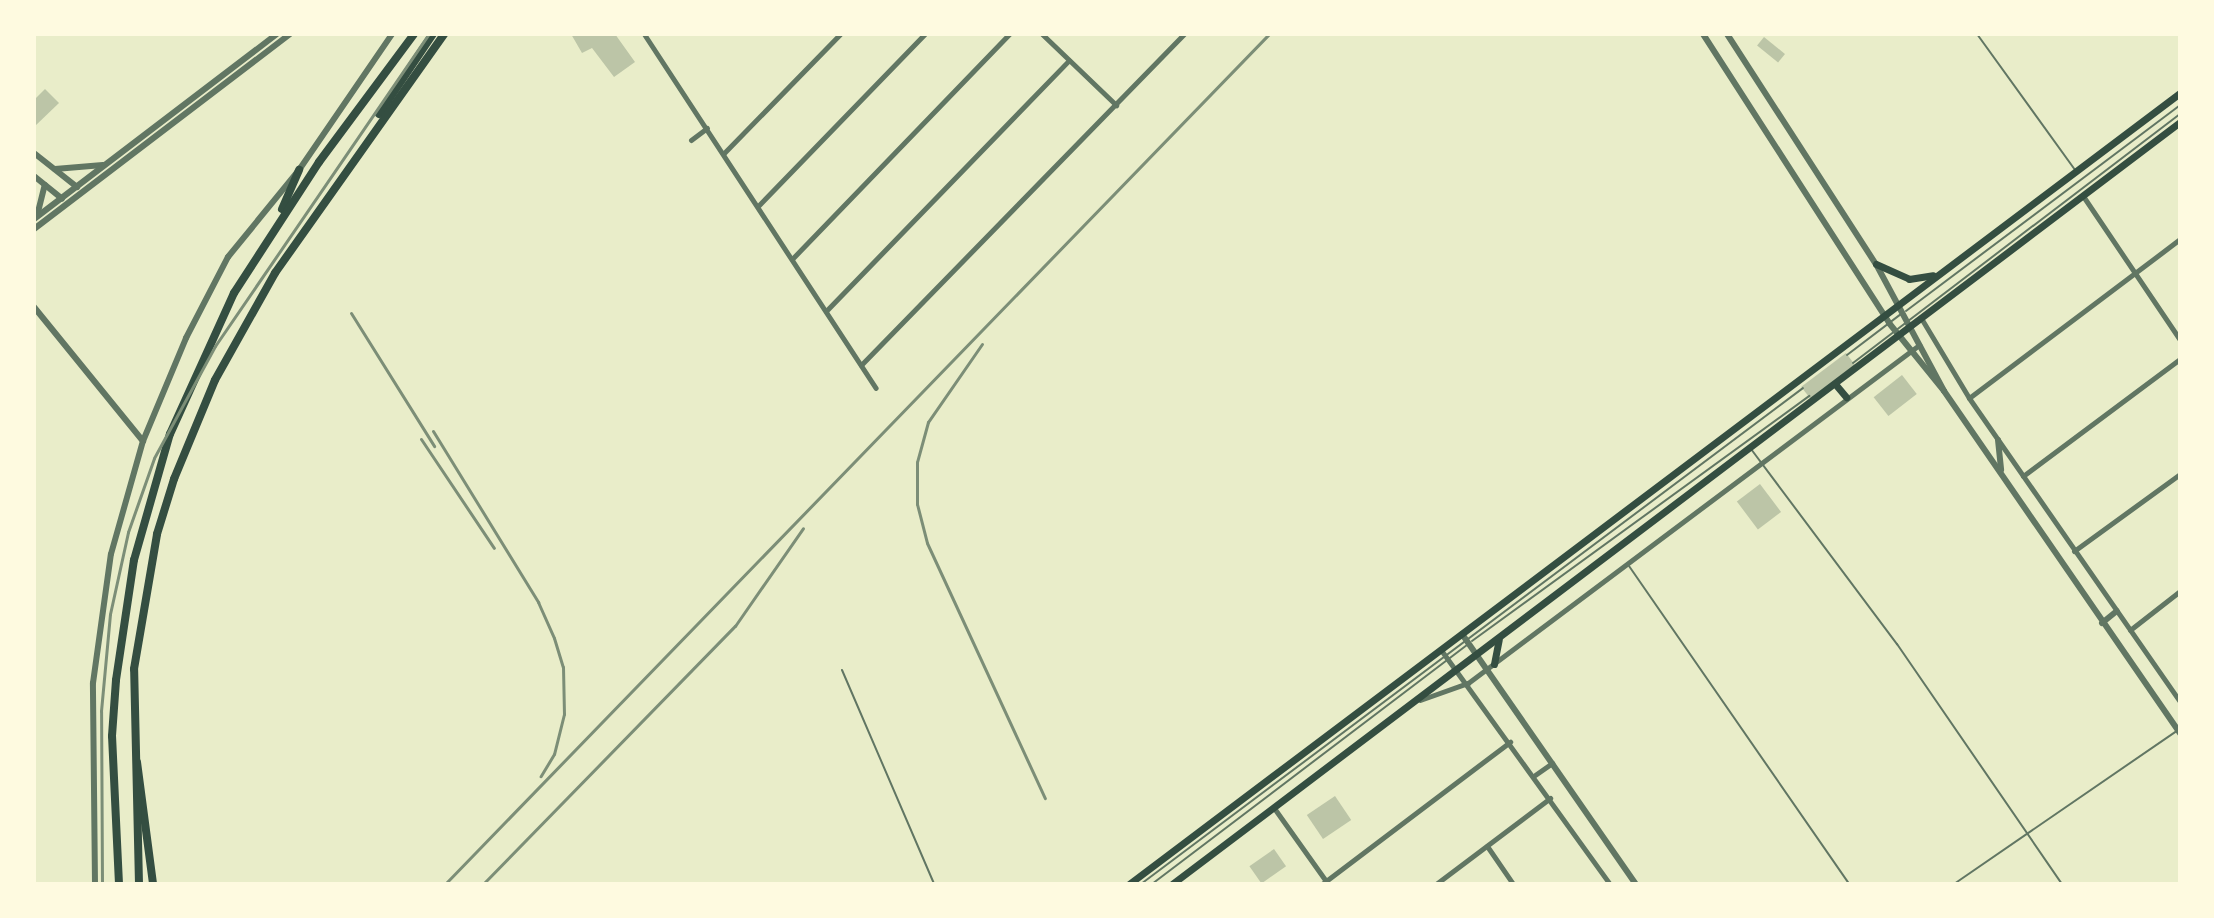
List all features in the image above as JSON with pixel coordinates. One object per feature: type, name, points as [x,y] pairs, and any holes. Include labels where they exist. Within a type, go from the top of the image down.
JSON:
[{"type":"highway","points":[[272,230],[414,34]]},
{"type":"highway","points":[[139,884],[132,745],[141,620],[157,534],[174,479],[246,321],[433,34]]},
{"type":"highway","points":[[368,136],[444,34]]},
{"type":"highway","points":[[119,884],[112,736],[134,560],[189,382],[272,230],[299,170]]},
{"type":"highway","points":[[132,745],[153,884]]},
{"type":"main road","points":[[1172,884],[1836,385],[1892,326],[1902,308],[1939,273],[2180,93]]},
{"type":"main road","points":[[1129,884],[1892,326],[1921,318],[2180,122]]},
{"type":"main road","points":[[1876,264],[1909,279],[1939,273]]},
{"type":"main road","points":[[1836,385],[1846,397]]},
{"type":"main road","points":[[1494,664],[1499,639]]},
{"type":"street","points":[[34,229],[77,187],[277,34]]},
{"type":"street","points":[[35,218],[84,192],[290,34]]},
{"type":"street","points":[[95,884],[93,683],[111,554],[143,441],[186,338],[228,257],[299,170],[392,34]]},
{"type":"street","points":[[644,34],[759,205],[876,388]]},
{"type":"street","points":[[724,153],[840,34]]},
{"type":"street","points":[[759,205],[925,34]]},
{"type":"street","points":[[792,259],[1009,34]]},
{"type":"street","points":[[1042,34],[1116,105]]},
{"type":"street","points":[[861,365],[1184,34]]},
{"type":"street","points":[[1703,34],[1892,326],[1944,391],[2179,731]]},
{"type":"street","points":[[1727,34],[1876,264],[1944,391]]},
{"type":"street","points":[[826,311],[1069,60]]},
{"type":"street","points":[[691,140],[707,128]]},
{"type":"street","points":[[34,153],[84,192]]},
{"type":"street","points":[[54,169],[107,164]]},
{"type":"street","points":[[34,176],[64,201]]},
{"type":"street","points":[[35,218],[45,185]]},
{"type":"street","points":[[2083,196],[2180,340]]},
{"type":"street","points":[[1969,398],[2180,239]]},
{"type":"street","points":[[34,307],[143,441]]},
{"type":"street","points":[[1921,318],[1969,398],[2180,702]]},
{"type":"street","points":[[1411,702],[1468,683],[1919,345]]},
{"type":"street","points":[[2023,476],[2180,359]]},
{"type":"street","points":[[1998,440],[2001,473]]},
{"type":"street","points":[[2074,551],[2180,474]]},
{"type":"street","points":[[2130,630],[2180,591]]},
{"type":"street","points":[[2102,623],[2117,611]]},
{"type":"street","points":[[1465,640],[1636,884]]},
{"type":"street","points":[[1445,655],[1535,775],[1610,884]]},
{"type":"street","points":[[1274,808],[1325,883],[1510,742]]},
{"type":"street","points":[[1535,775],[1552,763]]},
{"type":"street","points":[[1436,884],[1550,798]]},
{"type":"street","points":[[1487,846],[1513,884]]},
{"type":"lane","points":[[1977,34],[2075,171]]},
{"type":"lane","points":[[1902,308],[2180,105]]},
{"type":"lane","points":[[1908,324],[2180,114]]},
{"type":"lane","points":[[1847,355],[1892,326]]},
{"type":"lane","points":[[1853,363],[1892,326]]},
{"type":"lane","points":[[1465,640],[1803,388]]},
{"type":"lane","points":[[1465,640],[1809,396]]},
{"type":"lane","points":[[1749,448],[1897,644],[2062,884]]},
{"type":"lane","points":[[1628,564],[1849,884]]},
{"type":"lane","points":[[1141,884],[1445,655]]},
{"type":"lane","points":[[1152,884],[1445,655]]},
{"type":"lane","points":[[842,670],[934,884]]},
{"type":"lane","points":[[1954,884],[2179,731]]},
{"type":"building","points":[[571,34],[615,34],[635,62],[614,77],[592,48],[582,53]]},
{"type":"building","points":[[1764,37],[1785,54],[1778,63],[1757,46]]},
{"type":"building","points":[[45,89],[59,103],[34,127],[34,100]]},
{"type":"building","points":[[1846,353],[1855,365],[1810,399],[1801,387]]},
{"type":"building","points":[[1902,375],[1917,394],[1888,416],[1874,397]]},
{"type":"building","points":[[1760,484],[1781,512],[1758,529],[1737,501]]},
{"type":"building","points":[[1335,796],[1351,820],[1323,839],[1307,815]]},
{"type":"building","points":[[1274,849],[1286,866],[1261,883],[1249,866]]},
{"type":"railway","points":[[102,884],[101,711],[110,614],[128,532],[154,458],[215,346],[429,34]]},
{"type":"railway","points":[[445,884],[1269,34]]},
{"type":"railway","points":[[351,313],[434,446]]},
{"type":"railway","points":[[982,344],[928,422],[917,462],[917,504],[927,543],[1045,798]]},
{"type":"railway","points":[[433,431],[538,602],[554,638],[563,667],[564,714],[554,754],[541,776]]},
{"type":"railway","points":[[421,439],[494,548]]},
{"type":"railway","points":[[483,884],[735,626],[803,528]]}]
